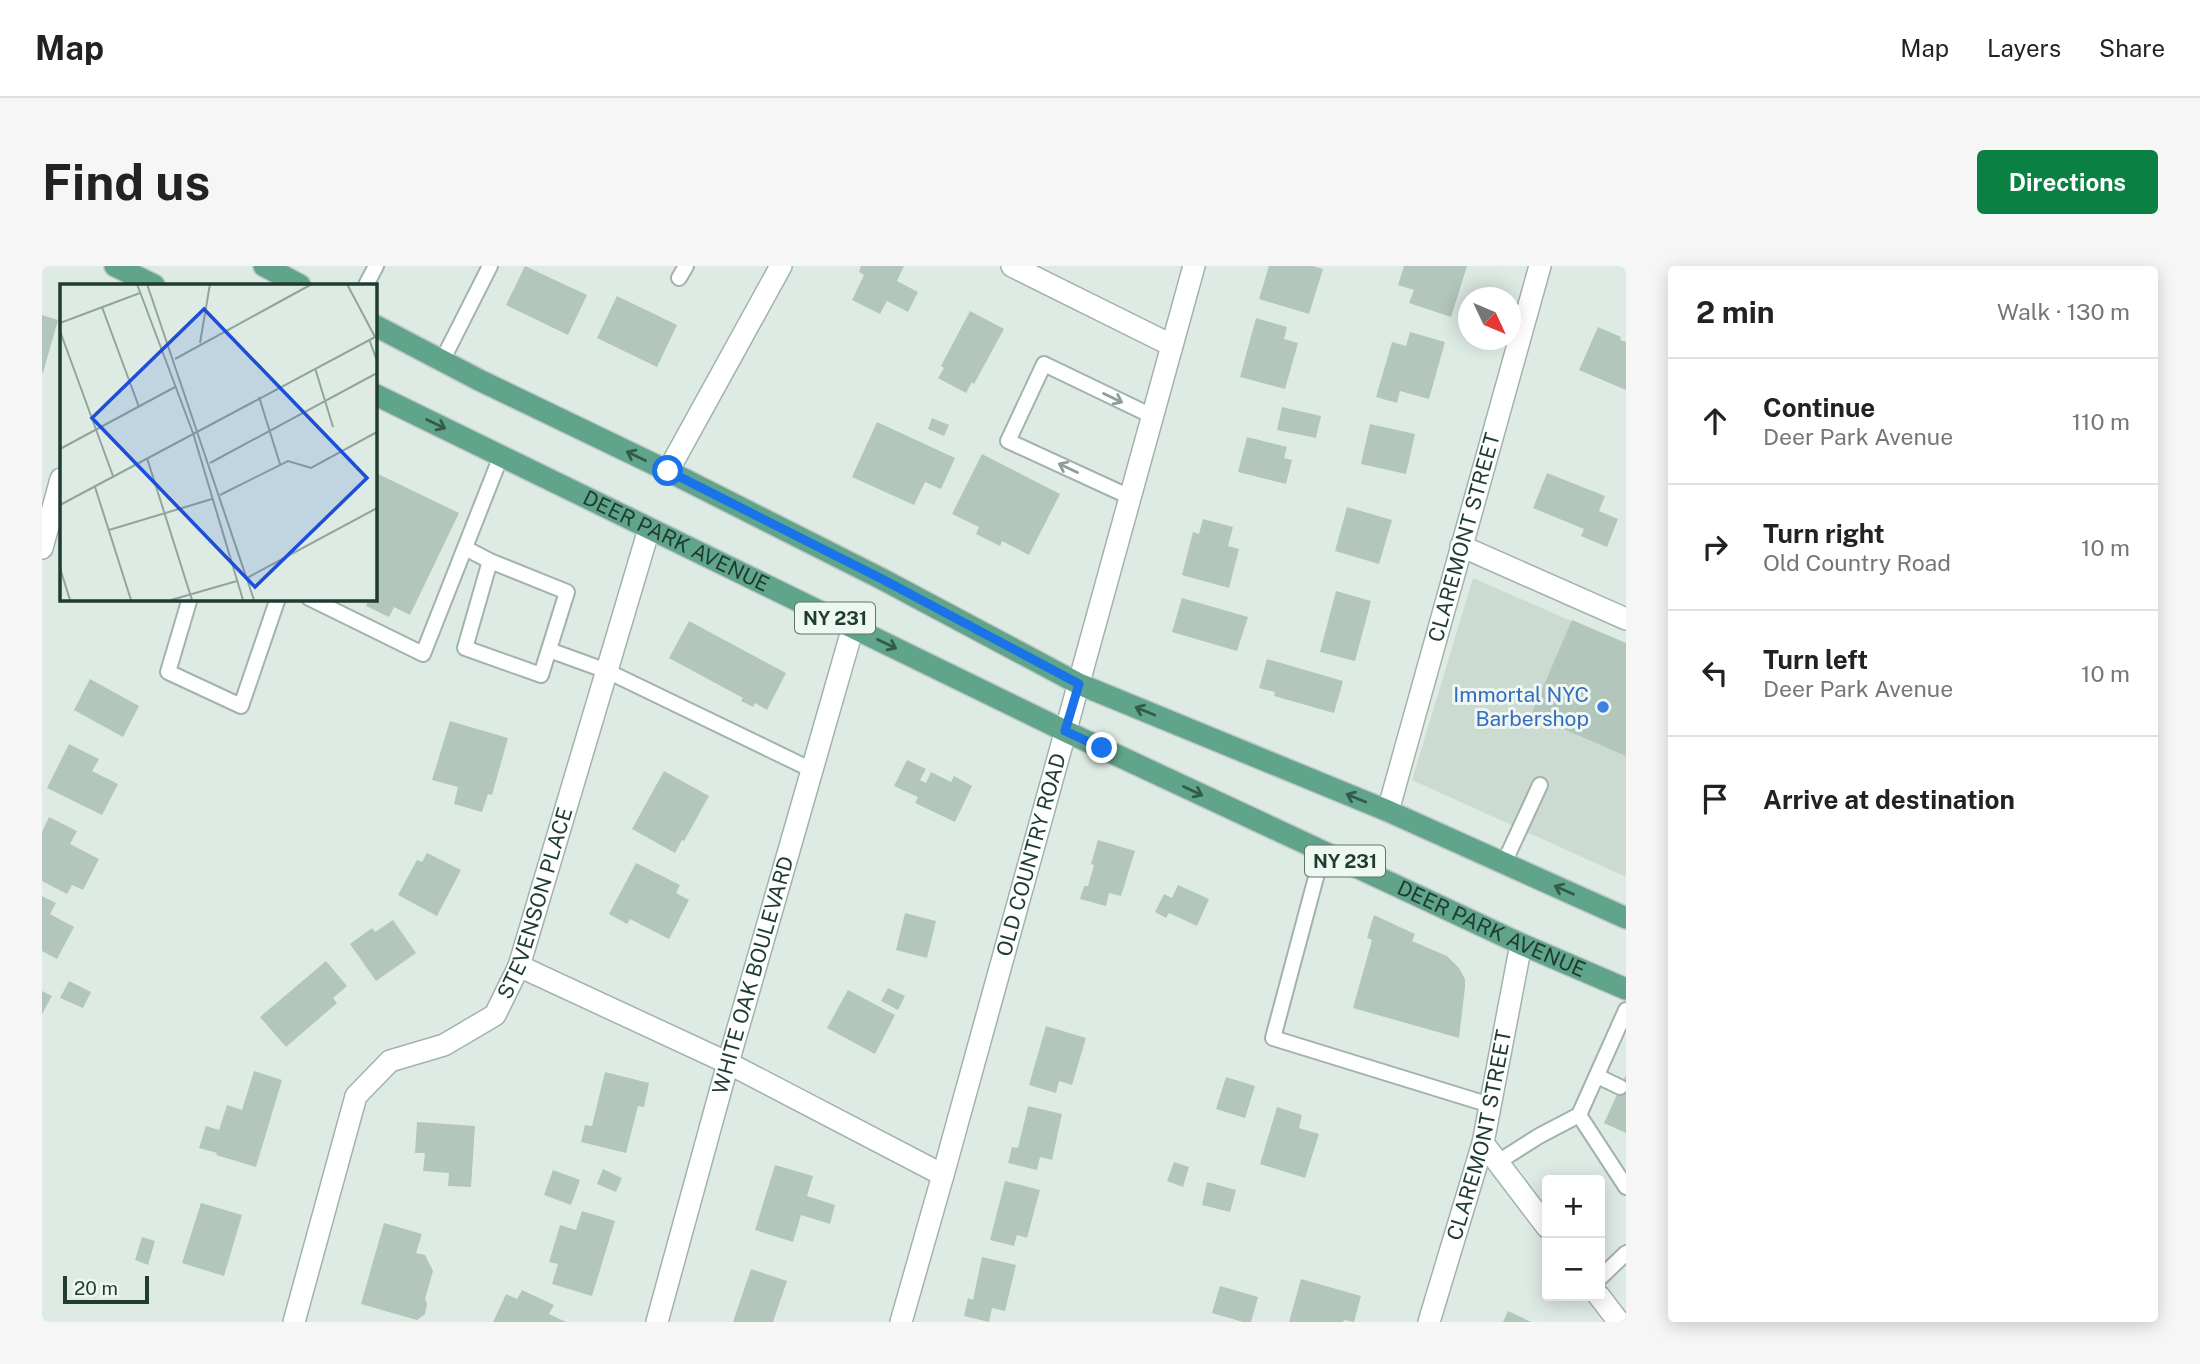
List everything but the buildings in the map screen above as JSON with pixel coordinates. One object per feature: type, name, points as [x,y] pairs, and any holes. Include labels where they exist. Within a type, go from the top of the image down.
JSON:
[{"type":"main road","points":[[264,266],[298,284]]},
{"type":"main road","points":[[117,273],[151,284]]},
{"type":"main road","name":"NY 231","points":[[376,326],[882,579],[1079,684],[1388,811],[1626,918]]},
{"type":"main road","name":"DEER PARK AVENUE","points":[[376,395],[1065,731],[1521,944],[1626,989]]},
{"type":"street","points":[[668,471],[781,266]]},
{"type":"street","points":[[1012,266],[1171,345]]},
{"type":"street","name":"OLD COUNTRY ROAD","points":[[901,1322],[1194,266]]},
{"type":"street","name":"CLAREMONT STREET","points":[[1388,811],[1539,266]]},
{"type":"street","points":[[42,548],[60,483]]},
{"type":"street","name":"STEVENSON PLACE","points":[[294,1322],[356,1096],[390,1061],[444,1045],[495,1015],[519,966],[649,529]]},
{"type":"street","points":[[1461,546],[1626,619]]},
{"type":"street","name":"WHITE OAK BOULEVARD","points":[[657,1322],[853,627]]},
{"type":"street","name":"CLAREMONT STREET","points":[[1429,1322],[1483,1143],[1521,944]]},
{"type":"street","points":[[519,966],[728,1063],[943,1175]]},
{"type":"street","points":[[1483,1143],[1542,1220]]},
{"type":"street","points":[[1604,1301],[1619,1322]]},
{"type":"lane","points":[[367,284],[376,266]]},
{"type":"lane","points":[[442,361],[490,266]]},
{"type":"lane","points":[[1130,497],[1008,440],[1044,364],[1152,416]]},
{"type":"lane","points":[[313,600],[423,654],[501,456]]},
{"type":"lane","points":[[465,548],[567,592],[541,675],[465,648],[490,561]]},
{"type":"lane","points":[[189,600],[168,671],[241,706],[277,600]]},
{"type":"lane","points":[[549,650],[607,671],[812,770]]},
{"type":"lane","points":[[1504,863],[1540,785]]},
{"type":"lane","points":[[1323,851],[1273,1038],[1490,1105]]},
{"type":"lane","points":[[1498,1163],[1539,1136],[1579,1115],[1597,1076],[1620,1041],[1626,1010]]},
{"type":"lane","points":[[1597,1076],[1620,1087]]},
{"type":"lane","points":[[1579,1115],[1626,1187]]},
{"type":"lane","points":[[1605,1273],[1626,1253]]},
{"type":"shaded area","points":[[1473,578],[1626,645],[1626,877],[1412,780]]},
{"type":"place","name":"Immortal NYC Barbershop","points":[[1603,707]]},
{"type":"route","points":[[668,471],[882,579],[1079,684],[1065,731],[1102,748]]}]
